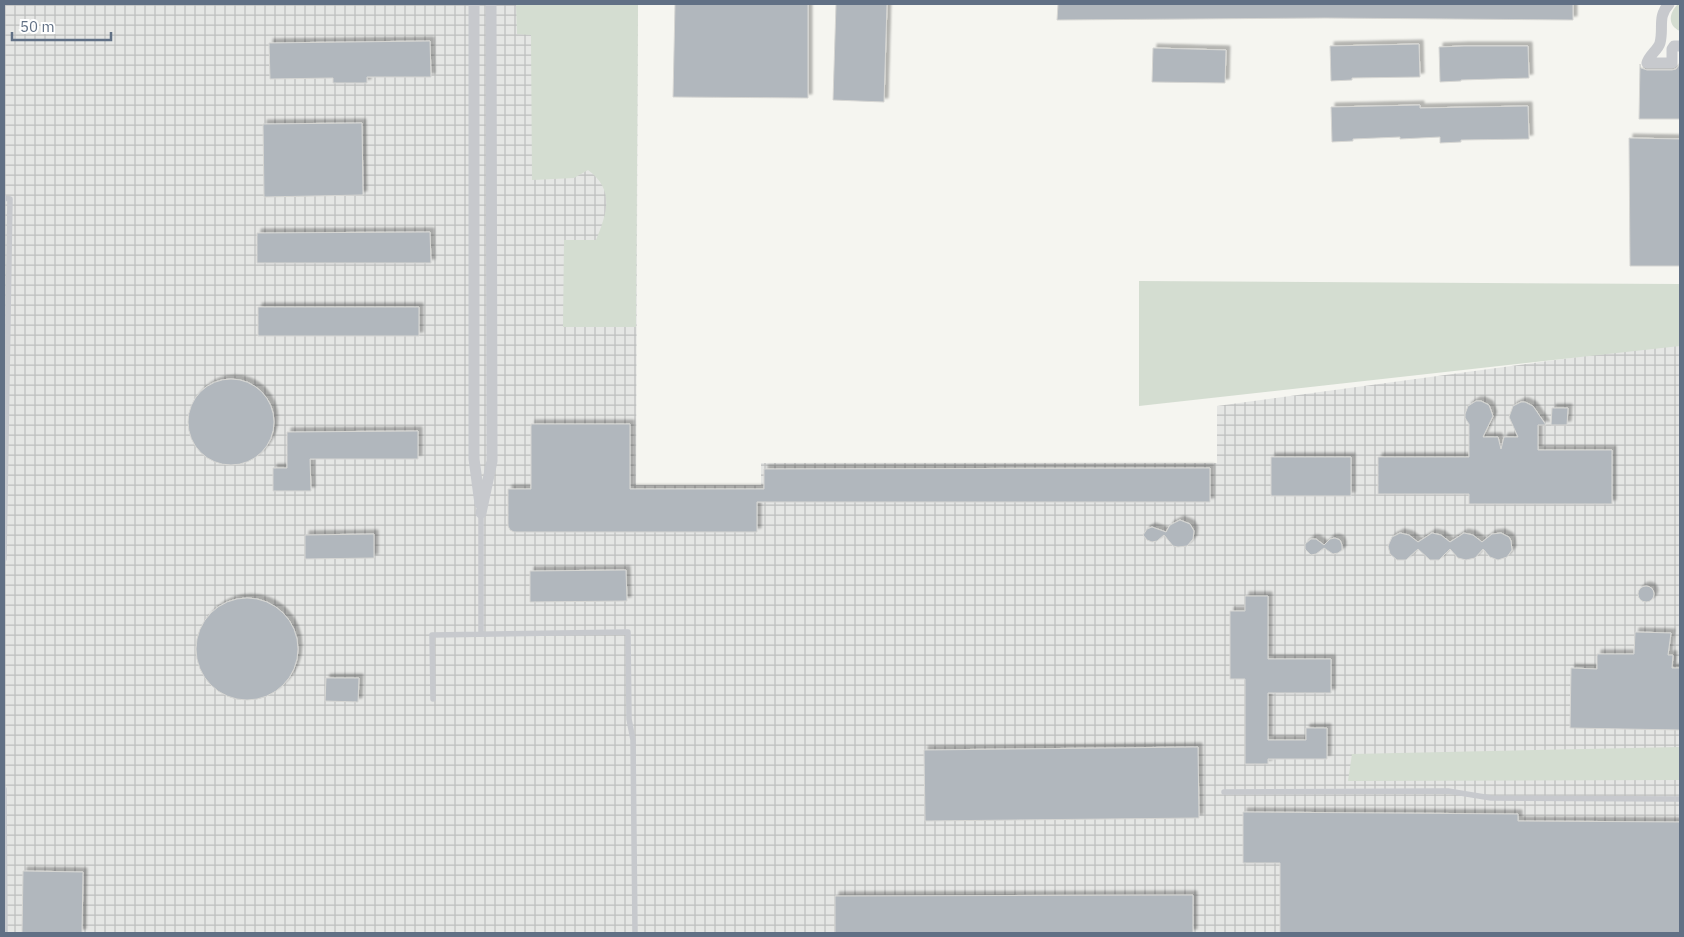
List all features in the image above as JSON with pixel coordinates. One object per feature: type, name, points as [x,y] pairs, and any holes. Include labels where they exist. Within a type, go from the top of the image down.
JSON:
[{"type":"street","points":[[474,4],[474,459],[481,513]]},
{"type":"street","points":[[481,513],[492,461],[491,4]]},
{"type":"street","points":[[1669,4],[1662,12],[1660,44],[1648,58],[1647,63],[1672,63],[1672,50],[1674,46],[1680,46]]},
{"type":"lane","points":[[4,198],[10,198],[4,559]]},
{"type":"lane","points":[[481,513],[481,634]]},
{"type":"lane","points":[[433,699],[432,635],[628,632],[629,718],[633,740],[635,933]]},
{"type":"lane","points":[[4,789],[5,933]]},
{"type":"lane","points":[[1224,792],[1448,791],[1491,798],[1680,799]]},
{"type":"shaded area","points":[[4,4],[638,4],[636,485],[761,485],[761,463],[1217,463],[1217,406],[1680,343],[1680,933],[4,933]]},
{"type":"shaded area","points":[[516,4],[638,4],[636,327],[563,327],[564,240],[596,240],[605,211],[605,194],[597,178],[588,170],[574,178],[532,180],[531,35],[517,34]]},
{"type":"shaded area","points":[[1678,4],[1680,4],[1680,31],[1671,22],[1671,15]]},
{"type":"shaded area","points":[[1139,281],[1680,284],[1680,346],[1139,406]]},
{"type":"shaded area","points":[[1680,747],[1680,780],[1348,781],[1352,754]]},
{"type":"building","points":[[675,4],[808,4],[808,98],[673,97]]},
{"type":"building","points":[[836,4],[887,4],[884,102],[833,100]]},
{"type":"building","points":[[1058,4],[1573,4],[1573,20],[1325,18],[1057,20]]},
{"type":"building","points":[[430,41],[431,77],[367,77],[367,83],[333,83],[333,78],[270,79],[269,43]]},
{"type":"building","points":[[1419,44],[1420,77],[1352,78],[1352,80],[1331,81],[1330,46]]},
{"type":"building","points":[[1528,46],[1529,78],[1440,82],[1439,47]]},
{"type":"building","points":[[1153,48],[1226,50],[1225,83],[1152,82]]},
{"type":"building","points":[[1640,64],[1641,68],[1647,70],[1672,70],[1676,69],[1680,64],[1680,119],[1639,119]]},
{"type":"building","points":[[1420,105],[1420,108],[1528,106],[1529,139],[1461,140],[1461,142],[1440,143],[1440,137],[1400,139],[1400,137],[1332,142],[1331,107]]},
{"type":"building","points":[[362,123],[363,195],[264,197],[263,124]]},
{"type":"building","points":[[1629,138],[1680,139],[1680,266],[1630,266]]},
{"type":"building","points":[[430,232],[431,263],[257,263],[257,233]]},
{"type":"building","points":[[258,307],[419,307],[419,336],[258,336]]},
{"type":"building","points":[[231,379],[247,383],[261,392],[270,406],[274,422],[270,438],[261,452],[247,461],[231,465],[215,461],[201,452],[192,438],[188,422],[192,406],[201,392],[215,383]]},
{"type":"building","points":[[1476,401],[1489,405],[1493,416],[1483,437],[1498,437],[1501,449],[1504,437],[1518,437],[1509,417],[1513,406],[1525,402],[1533,406],[1546,425],[1538,425],[1538,450],[1612,450],[1612,504],[1469,504],[1469,494],[1378,494],[1378,457],[1469,457],[1469,424],[1465,414],[1468,406]]},
{"type":"building","points":[[1552,408],[1568,408],[1567,425],[1551,425]]},
{"type":"building","points":[[531,424],[630,424],[630,489],[764,489],[764,469],[1210,468],[1210,502],[757,502],[757,532],[514,532],[508,526],[508,489],[531,489]]},
{"type":"building","points":[[418,431],[418,459],[310,459],[311,491],[273,491],[273,468],[287,468],[287,432]]},
{"type":"building","points":[[1271,457],[1351,457],[1351,496],[1271,496]]},
{"type":"building","points":[[1180,520],[1190,524],[1194,531],[1193,539],[1187,546],[1173,546],[1164,535],[1157,541],[1152,542],[1143,535],[1147,529],[1152,527],[1166,532],[1170,525]]},
{"type":"building","points":[[1400,533],[1409,535],[1418,542],[1432,533],[1441,535],[1450,542],[1464,533],[1473,535],[1482,542],[1492,534],[1501,533],[1509,537],[1512,550],[1507,557],[1498,560],[1490,557],[1483,549],[1475,558],[1466,560],[1458,558],[1450,549],[1439,560],[1430,560],[1418,549],[1406,560],[1397,560],[1390,554],[1388,546],[1392,537]]},
{"type":"building","points":[[374,534],[374,558],[305,559],[305,535]]},
{"type":"building","points":[[1311,539],[1316,539],[1324,545],[1330,539],[1340,540],[1342,545],[1342,550],[1338,553],[1333,554],[1324,548],[1311,555],[1305,549],[1305,544]]},
{"type":"building","points":[[626,570],[627,601],[530,602],[530,571]]},
{"type":"building","points":[[1646,586],[1652,588],[1654,594],[1652,600],[1646,602],[1640,600],[1638,594],[1640,588]]},
{"type":"building","points":[[1245,596],[1268,596],[1268,659],[1331,659],[1331,693],[1268,693],[1268,740],[1306,740],[1306,728],[1327,728],[1327,759],[1268,759],[1268,764],[1245,764],[1245,679],[1230,679],[1230,611],[1245,611]]},
{"type":"building","points":[[247,598],[267,602],[283,613],[294,629],[298,649],[294,669],[283,685],[267,696],[247,700],[227,696],[211,685],[200,669],[196,649],[200,629],[211,613],[227,602]]},
{"type":"building","points":[[1635,632],[1671,633],[1668,655],[1673,655],[1672,668],[1680,668],[1680,730],[1570,728],[1571,668],[1597,669],[1597,654],[1634,654]]},
{"type":"building","points":[[326,678],[359,678],[358,702],[325,701]]},
{"type":"building","points":[[1198,747],[1199,818],[925,821],[924,750]]},
{"type":"building","points":[[1243,812],[1518,814],[1518,821],[1680,822],[1680,933],[1280,933],[1280,863],[1243,863]]},
{"type":"building","points":[[23,871],[83,872],[82,933],[22,933]]},
{"type":"building","points":[[1193,895],[1193,933],[835,933],[835,896]]}]
